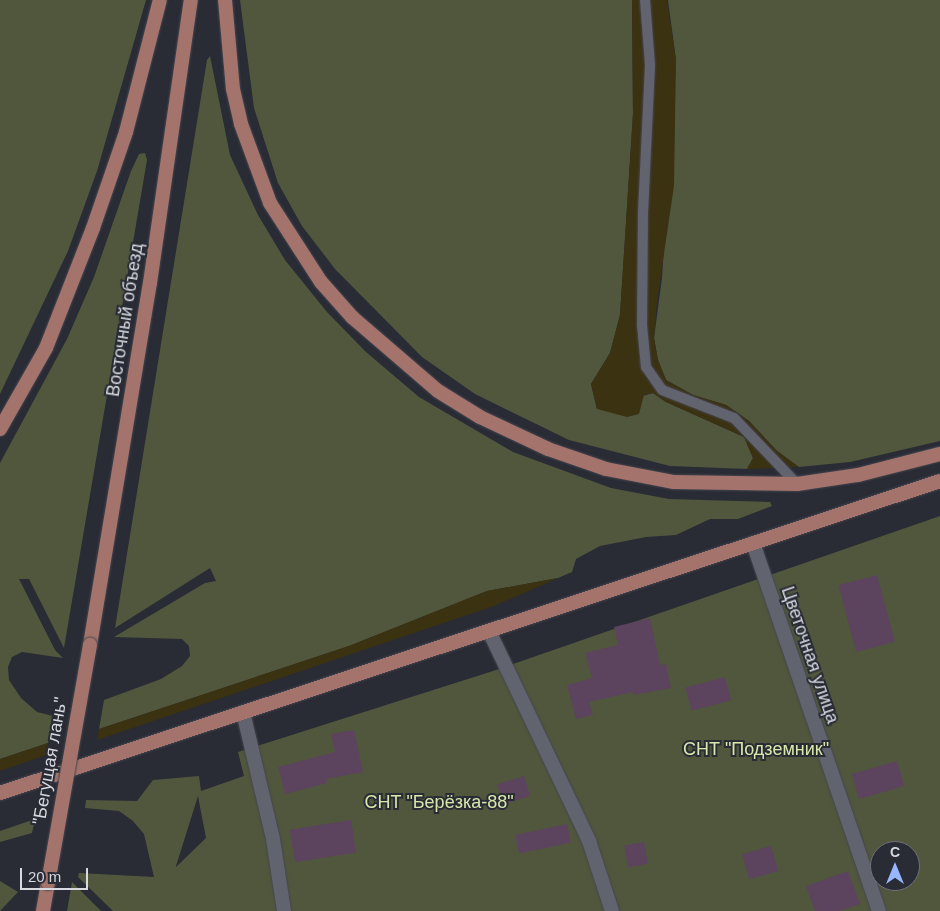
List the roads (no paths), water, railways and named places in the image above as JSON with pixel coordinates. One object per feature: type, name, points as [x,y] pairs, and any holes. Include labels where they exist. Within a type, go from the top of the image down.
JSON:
[{"type":"main road","points":[[0,429],[46,348],[90,236],[126,132],[160,0]]},
{"type":"main road","name":"Восточный объезд","points":[[90,645],[150,283],[191,0]]},
{"type":"main road","points":[[225,0],[234,89],[241,124],[270,203],[320,282],[394,357],[438,391],[480,417],[548,449],[606,469],[673,482],[797,484],[858,474],[940,454]]},
{"type":"main road","points":[[0,793],[940,481]]},
{"type":"main road","name":"\"Бегущая лань\"","points":[[43,911],[90,645]]},
{"type":"street","name":"Цветочная улица","points":[[753,543],[879,911]]},
{"type":"street","points":[[489,631],[589,841],[612,911]]},
{"type":"street","points":[[243,712],[273,839],[284,911]]},
{"type":"lane","points":[[645,0],[650,65],[642,325],[646,368],[662,390],[734,418],[797,484]]},
{"type":"park label","name":"СНТ \"Подземник\"","points":[[756,749]]},
{"type":"park label","name":"СНТ \"Берёзка-88\"","points":[[439,802]]}]
